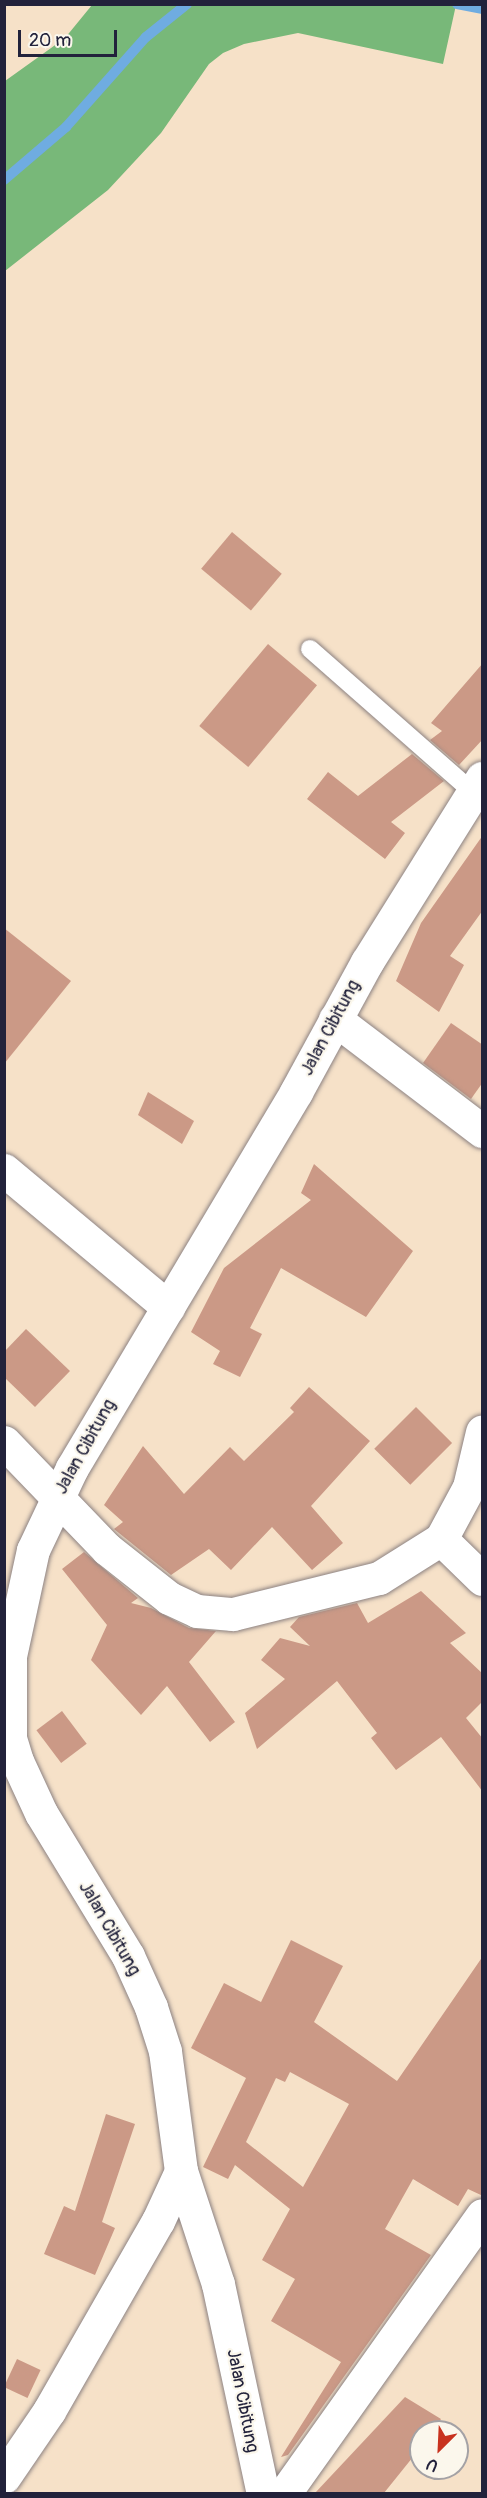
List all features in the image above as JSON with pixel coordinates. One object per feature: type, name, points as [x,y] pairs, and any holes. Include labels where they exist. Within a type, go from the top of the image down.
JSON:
[{"type":"street","name":"Jalan Cibitung","points":[[263,2493],[218,2284],[181,2171],[165,2051],[151,2007],[128,1956],[41,1813],[10,1738],[10,1656],[25,1575],[58,1496],[335,1019],[478,785]]},
{"type":"street","points":[[335,1019],[483,1131]]},
{"type":"street","points":[[4,1170],[168,1306]]},
{"type":"street","points":[[4,1442],[107,1549],[169,1598],[182,1606],[213,1615],[299,1600],[379,1578],[441,1539],[469,1487],[483,1432]]},
{"type":"street","points":[[441,1539],[483,1579]]},
{"type":"street","points":[[4,2476],[48,2410],[158,2221],[181,2171]]},
{"type":"street","points":[[284,2493],[483,2215]]},
{"type":"lane","points":[[310,649],[478,785]]},
{"type":"green space","points":[[92,5],[456,5],[443,64],[298,33],[244,44],[223,53],[209,64],[161,133],[108,190],[5,271],[5,81],[65,38]]},
{"type":"building","points":[[232,532],[282,574],[251,611],[201,569]]},
{"type":"building","points":[[268,644],[317,685],[248,767],[199,726]]},
{"type":"building","points":[[483,663],[483,739],[459,765],[430,740],[442,731],[431,723]]},
{"type":"building","points":[[412,754],[444,781],[391,822],[405,833],[385,859],[307,799],[328,772],[358,796]]},
{"type":"building","points":[[483,835],[483,910],[450,956],[464,965],[439,1012],[396,981],[421,923]]},
{"type":"building","points":[[4,928],[71,981],[4,1064]]},
{"type":"building","points":[[451,1023],[483,1045],[483,1082],[471,1099],[423,1063]]},
{"type":"building","points":[[148,1092],[194,1121],[182,1144],[138,1115]]},
{"type":"building","points":[[314,1164],[413,1251],[366,1317],[281,1268],[250,1328],[262,1334],[240,1377],[213,1364],[220,1351],[191,1332],[224,1268],[311,1200],[301,1193]]},
{"type":"building","points":[[26,1329],[70,1371],[35,1407],[4,1377],[4,1352]]},
{"type":"building","points":[[309,1387],[370,1441],[311,1506],[343,1543],[312,1570],[272,1527],[231,1570],[209,1549],[171,1575],[114,1529],[123,1522],[104,1505],[143,1446],[184,1494],[230,1447],[244,1461],[294,1412],[290,1408]]},
{"type":"building","points":[[416,1407],[452,1443],[410,1485],[374,1449]]},
{"type":"building","points":[[84,1552],[138,1598],[131,1603],[151,1608],[189,1628],[216,1631],[189,1662],[235,1722],[210,1742],[167,1686],[141,1715],[91,1660],[107,1625],[62,1569]]},
{"type":"building","points":[[421,1591],[466,1633],[450,1643],[483,1674],[483,1701],[466,1718],[483,1739],[483,1792],[441,1737],[396,1770],[371,1738],[377,1733],[337,1681],[257,1749],[245,1713],[285,1679],[261,1660],[280,1638],[310,1646],[290,1627],[299,1617],[357,1603],[368,1623]]},
{"type":"building","points":[[62,1711],[87,1744],[61,1763],[36,1730]]},
{"type":"building","points":[[291,1940],[343,1966],[314,2022],[397,2081],[483,1956],[483,2196],[468,2189],[458,2206],[413,2179],[385,2229],[431,2255],[288,2455],[281,2457],[341,2362],[271,2321],[295,2279],[262,2260],[290,2209],[235,2165],[228,2179],[203,2167],[246,2078],[191,2048],[224,1983],[261,2002]],"holes":[[[290,2072],[349,2104],[303,2187],[246,2142],[276,2078],[285,2082]]]},
{"type":"building","points":[[106,2114],[135,2124],[102,2222],[115,2228],[95,2275],[44,2254],[64,2206],[75,2211]]},
{"type":"building","points":[[17,2359],[41,2370],[27,2398],[4,2387]]},
{"type":"building","points":[[405,2397],[441,2419],[409,2420],[409,2462],[384,2493],[315,2493]]},
{"type":"waterway","points":[[4,180],[66,127],[146,37],[187,4]]},
{"type":"waterway","points":[[457,4],[482,9]]}]
